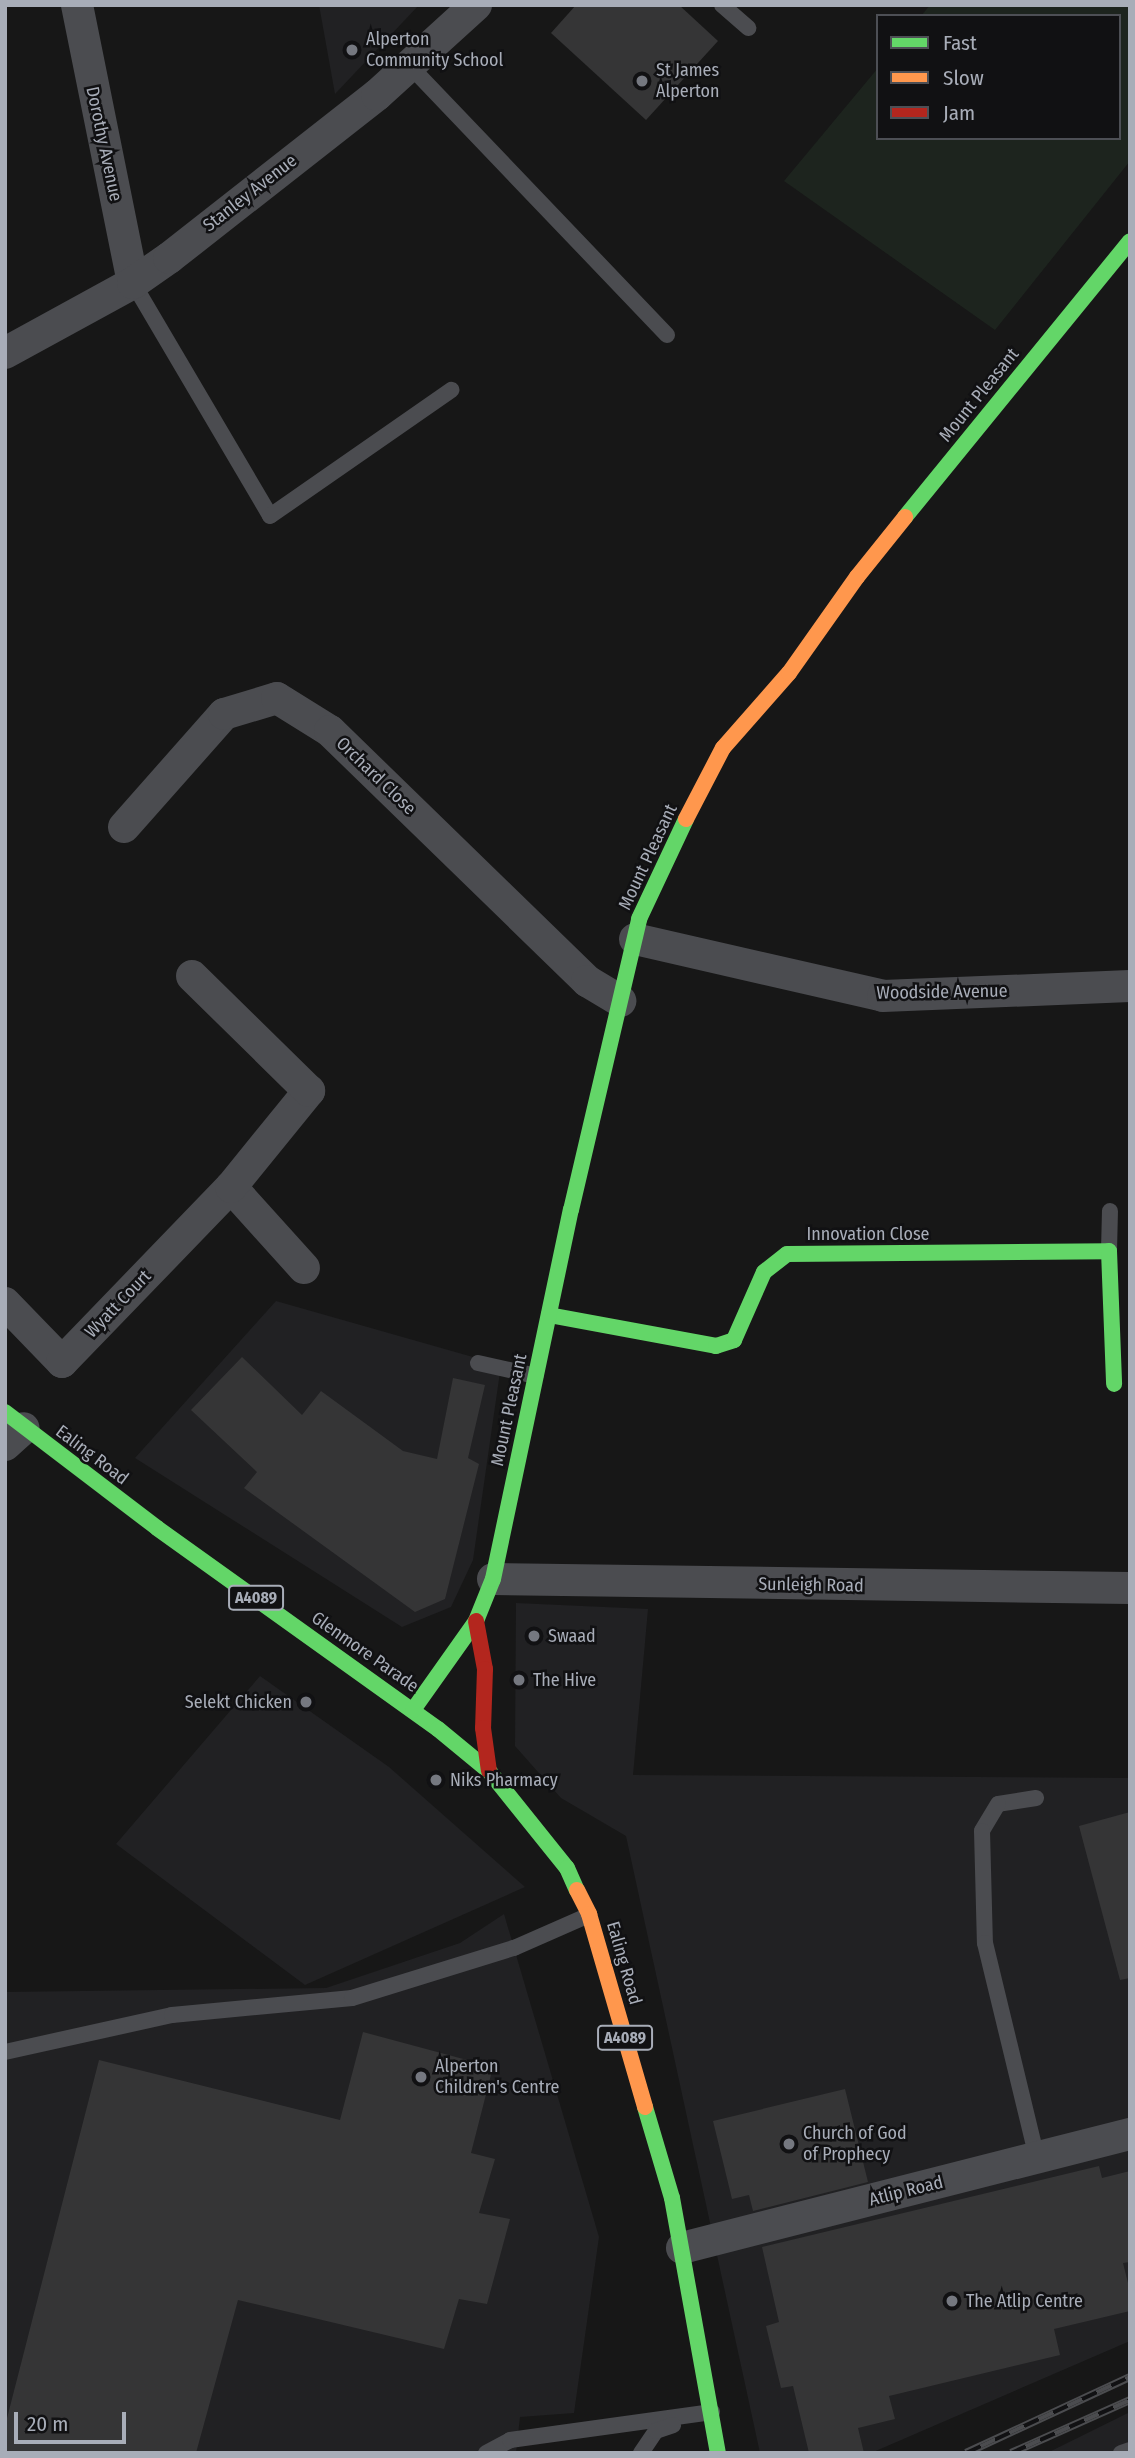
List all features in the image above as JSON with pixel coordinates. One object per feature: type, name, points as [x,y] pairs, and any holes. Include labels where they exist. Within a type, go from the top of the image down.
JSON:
[{"type":"street","name":"Dorothy Avenue","points":[[77,5],[133,283]]},
{"type":"street","name":"Stanley Avenue","points":[[5,353],[133,283],[169,258],[410,66],[476,5]]},
{"type":"street","name":"Mount Pleasant","points":[[413,1710],[477,1621],[493,1579],[549,1315],[639,919],[668,853],[723,748],[789,673],[857,577],[1130,241]]},
{"type":"street","name":"Orchard Close","points":[[124,827],[224,714],[277,698],[330,732],[587,981],[620,1001]]},
{"type":"street","name":"Woodside Avenue","points":[[635,939],[883,996],[1130,986]]},
{"type":"street","name":"Wyatt Court","points":[[5,1303],[62,1363],[231,1186],[309,1091],[192,976]]},
{"type":"street","points":[[231,1186],[304,1268]]},
{"type":"street","points":[[1109,1251],[1114,1384]]},
{"type":"street","name":"Innovation Close","points":[[549,1315],[716,1346],[734,1340],[764,1272],[787,1254],[1109,1251]]},
{"type":"street","name":"Ealing Road","points":[[11,1428],[158,1528]]},
{"type":"street","name":"Glenmore Parade","points":[[158,1528],[413,1710]]},
{"type":"street","name":"Sunleigh Road","points":[[493,1579],[1130,1588]]},
{"type":"street","points":[[477,1621],[485,1668],[483,1719],[489,1771]]},
{"type":"street","name":"Ealing Road","points":[[413,1710],[489,1771],[566,1868],[589,1914],[672,2198],[718,2453]]},
{"type":"street","name":"Atlip Road","points":[[682,2248],[1130,2134]]},
{"type":"lane","points":[[722,5],[748,28]]},
{"type":"lane","points":[[410,66],[667,335]]},
{"type":"lane","points":[[133,283],[270,516],[451,390]]},
{"type":"lane","points":[[1109,1251],[1110,1211]]},
{"type":"lane","points":[[478,1363],[536,1376]]},
{"type":"lane","points":[[1036,1798],[998,1804],[982,1831],[985,1943],[1037,2158]]},
{"type":"lane","points":[[5,2052],[172,2015],[352,1998],[450,1965],[514,1948],[589,1914]]},
{"type":"lane","points":[[486,2453],[510,2440],[712,2412]]},
{"type":"lane","points":[[641,2453],[656,2431],[712,2412]]},
{"type":"lane","points":[[1121,2453],[1130,2450]]},
{"type":"shaded area","name":"Alperton Community School","points":[[319,5],[419,5],[335,94]]},
{"type":"shaded area","points":[[930,5],[1130,5],[1130,161],[995,330],[784,181],[876,70],[876,140],[1121,140],[1121,14],[923,14]]},
{"type":"shaded area","points":[[276,1301],[501,1365],[473,1560],[451,1607],[402,1627],[135,1458]]},
{"type":"shaded area","points":[[516,1603],[648,1609],[633,1775],[1130,1778],[1130,2341],[871,2453],[760,2453],[626,1836],[561,1798],[515,1746]]},
{"type":"shaded area","points":[[260,1676],[389,1767],[525,1887],[305,1985],[116,1844]]},
{"type":"shaded area","points":[[504,1914],[599,2237],[574,2413],[520,2417],[516,2453],[5,2453],[5,1992],[326,1988],[460,1943]]},
{"type":"shaded area","points":[[1130,2412],[1130,2453],[1047,2453]]},
{"type":"building","name":"St James Alperton","points":[[576,5],[679,5],[718,41],[646,120],[551,33]]},
{"type":"building","points":[[242,1357],[302,1415],[321,1391],[403,1451],[437,1459],[453,1378],[485,1385],[468,1458],[479,1464],[445,1599],[415,1612],[244,1488],[257,1472],[191,1410]]},
{"type":"building","points":[[1130,1812],[1130,1978],[1120,1980],[1079,1826]]},
{"type":"building","points":[[363,2032],[493,2067],[471,2153],[495,2159],[479,2213],[510,2219],[487,2304],[459,2299],[444,2349],[238,2300],[196,2453],[5,2453],[5,2426],[99,2060],[340,2120]]},
{"type":"building","name":"Church of God of Prophecy","points":[[845,2089],[868,2182],[753,2211],[749,2195],[732,2199],[713,2121]]},
{"type":"building","name":"The Atlip Centre","points":[[1099,2166],[1102,2178],[1130,2171],[1130,2262],[1123,2263],[1130,2291],[1130,2311],[1054,2329],[1060,2355],[889,2396],[895,2419],[858,2428],[864,2453],[809,2453],[793,2386],[781,2388],[766,2326],[779,2322],[762,2247]]},
{"type":"railway","points":[[966,2453],[1130,2377]]},
{"type":"railway","points":[[1011,2453],[1130,2400]]},
{"type":"traffic: fast","points":[[905,517],[1130,241]]},
{"type":"traffic: fast","points":[[413,1710],[476,1621],[493,1579],[571,1210],[639,919],[686,819]]},
{"type":"traffic: fast","points":[[549,1315],[716,1346],[734,1340],[764,1272],[787,1254],[1109,1251],[1114,1384]]},
{"type":"traffic: fast","points":[[5,1412],[157,1528],[438,1729],[489,1771],[567,1868],[577,1890]]},
{"type":"traffic: fast","points":[[645,2107],[672,2198],[718,2453]]},
{"type":"traffic: slow","points":[[686,819],[723,748],[789,673],[857,577],[905,517]]},
{"type":"traffic: slow","points":[[577,1890],[589,1914],[645,2107]]},
{"type":"traffic: jam","points":[[476,1621],[485,1669],[483,1728],[489,1771]]},
{"type":"place","name":"Alperton Community School","points":[[352,50]]},
{"type":"place","name":"St James Alperton","points":[[642,81]]},
{"type":"place","name":"Swaad","points":[[534,1636]]},
{"type":"place","name":"The Hive","points":[[519,1680]]},
{"type":"place","name":"Selekt Chicken","points":[[306,1702]]},
{"type":"place","name":"Niks Pharmacy","points":[[436,1780]]},
{"type":"place","name":"Alperton Children's Centre","points":[[421,2077]]},
{"type":"place","name":"Church of God of Prophecy","points":[[789,2144]]},
{"type":"place","name":"The Atlip Centre","points":[[952,2301]]}]
